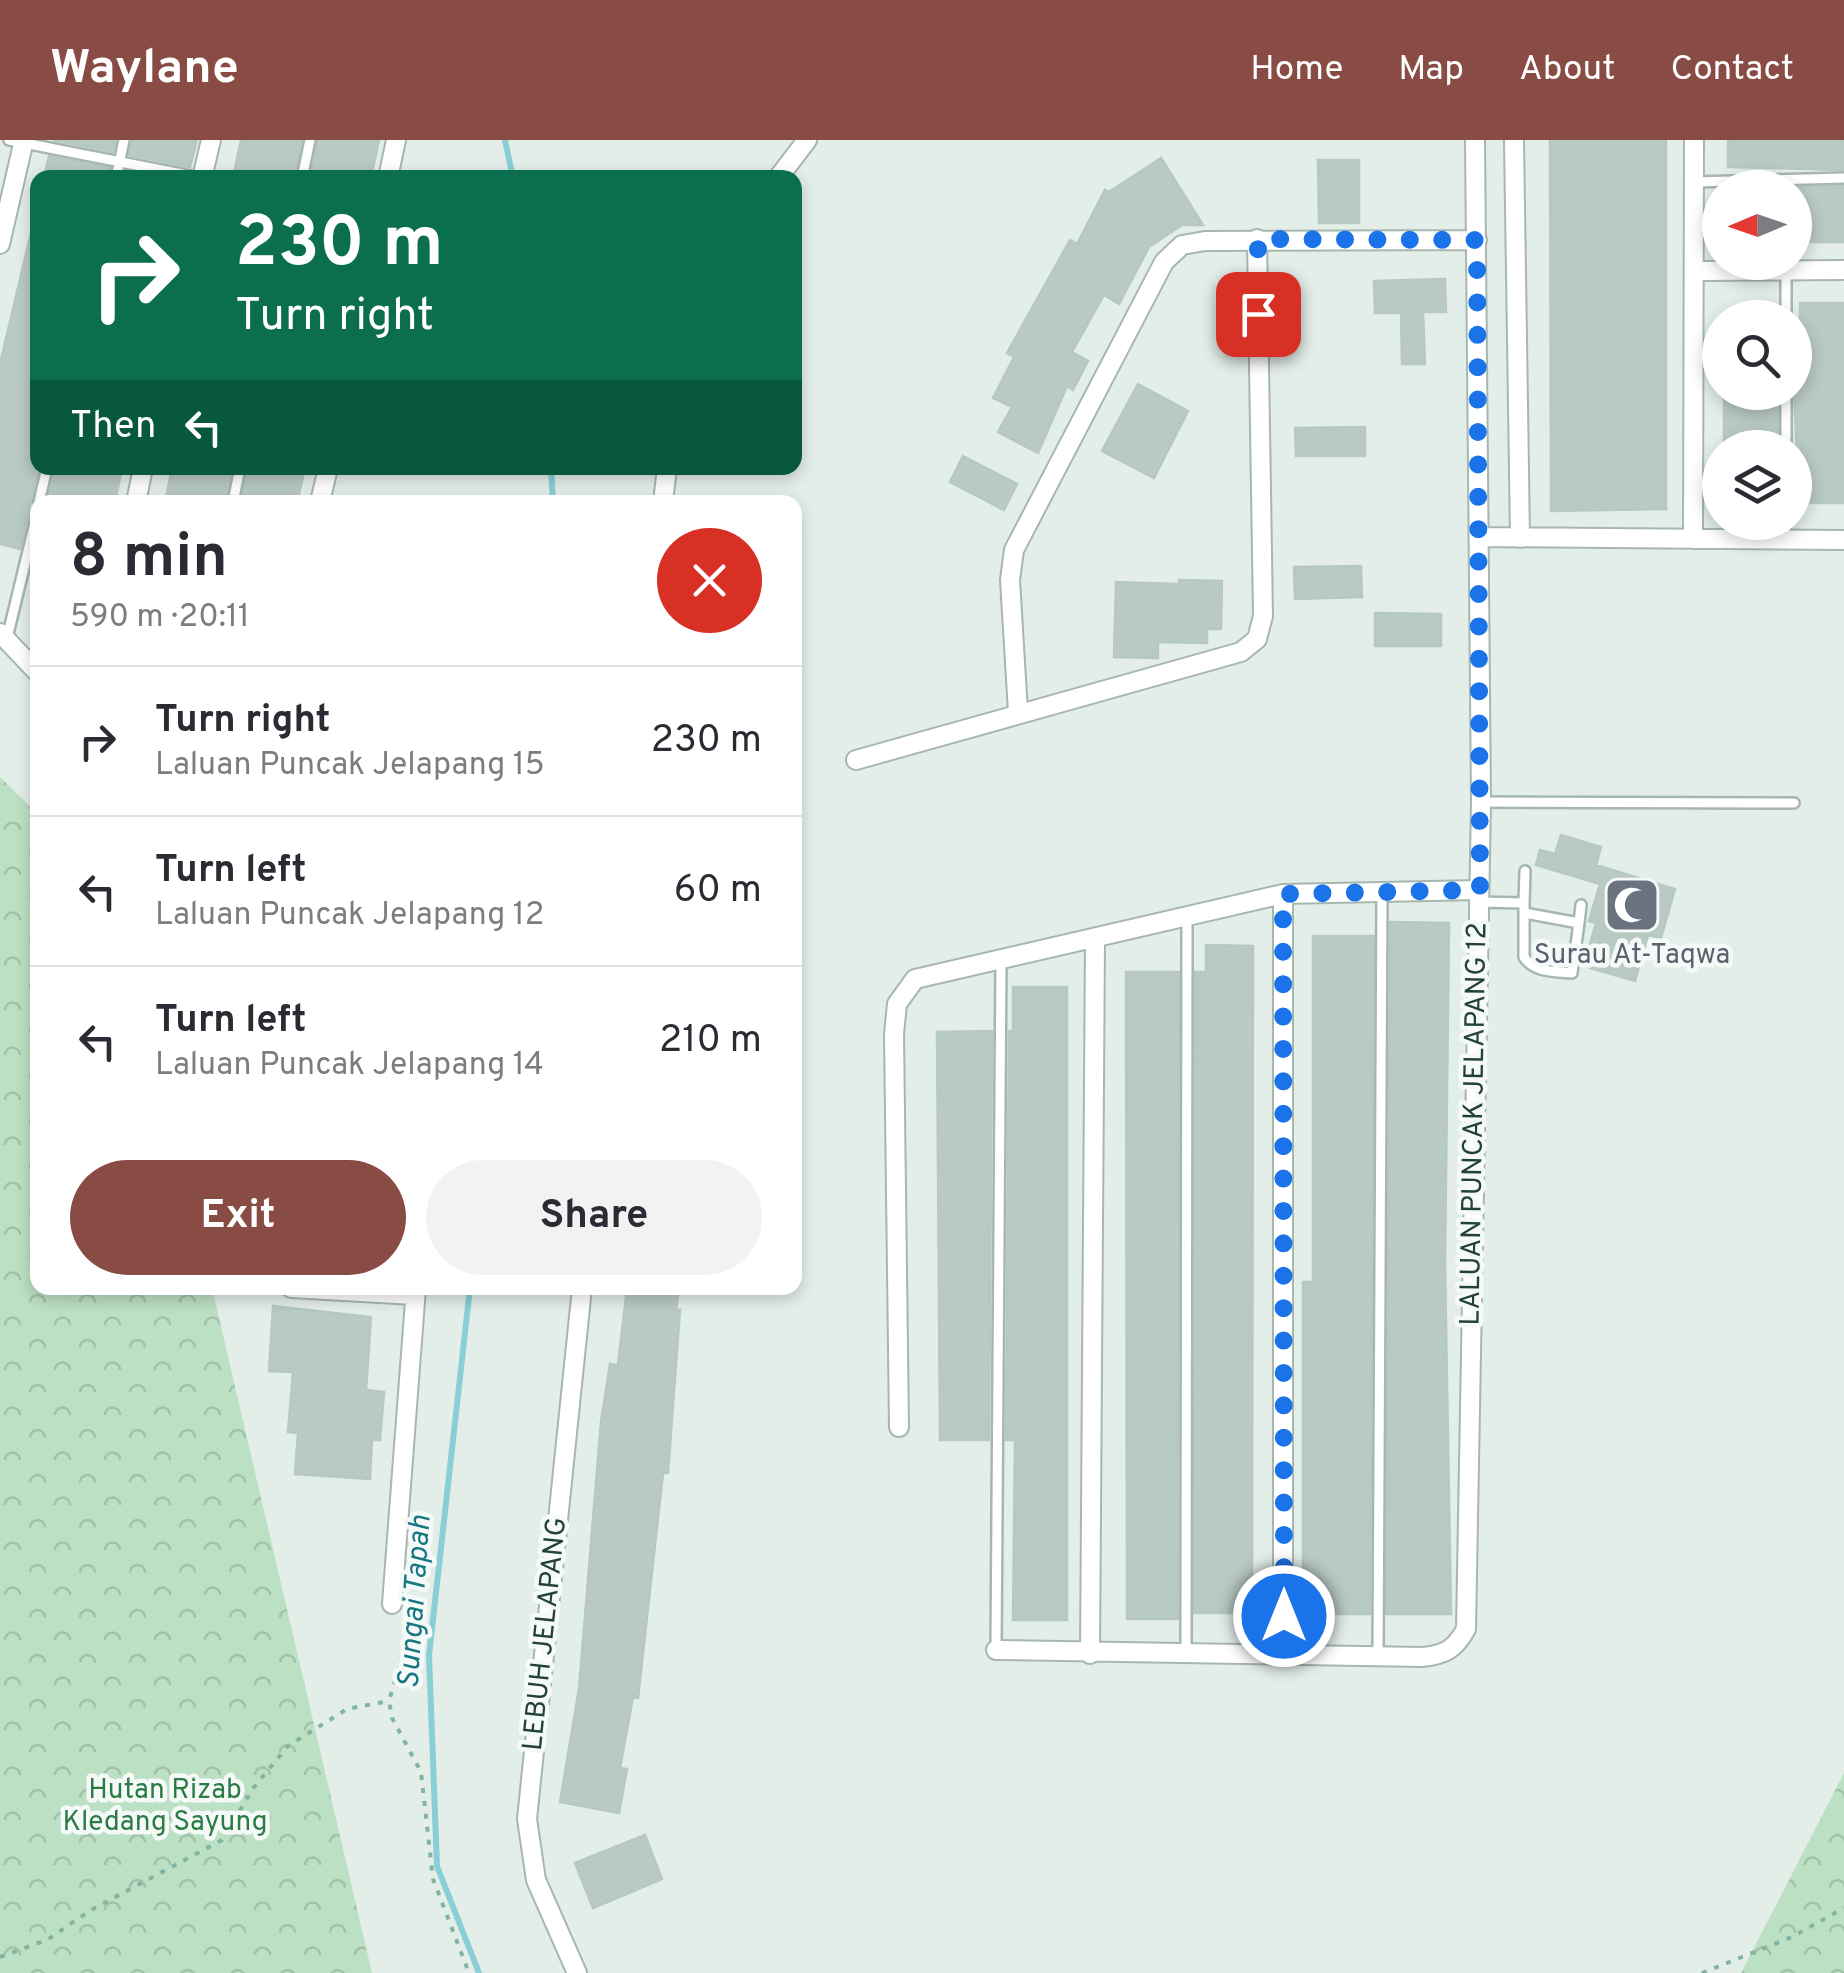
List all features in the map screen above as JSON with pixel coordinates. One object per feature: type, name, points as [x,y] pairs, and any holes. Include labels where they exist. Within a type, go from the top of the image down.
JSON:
[{"type":"street","points":[[204,170],[211,140]]},
{"type":"street","points":[[390,170],[396,140]]},
{"type":"street","points":[[784,170],[806,140]]},
{"type":"street","name":"LALUAN PUNCAK JELAPANG 12","points":[[1378,1654],[1443,1655],[1458,1645],[1466,1629],[1481,802],[1474,140]]},
{"type":"street","points":[[1514,140],[1520,538]]},
{"type":"street","points":[[1693,539],[1694,140]]},
{"type":"street","points":[[0,244],[19,141]]},
{"type":"street","points":[[1018,712],[1010,580],[1021,531],[1164,262],[1182,245],[1258,239],[1477,240]]},
{"type":"street","points":[[856,760],[1241,652],[1256,638],[1263,616],[1258,239]]},
{"type":"street","points":[[1812,270],[1844,270]]},
{"type":"street","points":[[1694,272],[1702,272]]},
{"type":"street","points":[[1812,535],[1844,540]]},
{"type":"street","points":[[1480,538],[1702,538]]},
{"type":"street","points":[[3,636],[30,665]]},
{"type":"street","points":[[899,1427],[897,1004],[916,979],[1283,894],[1382,891],[1479,896]]},
{"type":"street","points":[[1283,894],[1284,1654]]},
{"type":"street","points":[[1090,1654],[1094,940]]},
{"type":"street","points":[[392,1604],[416,1295]]},
{"type":"street","name":"LEBUH JELAPANG","points":[[577,1973],[536,1880],[526,1819],[581,1295]]},
{"type":"street","points":[[996,1650],[1090,1654],[1378,1654]]},
{"type":"lane","points":[[118,170],[124,140]]},
{"type":"lane","points":[[304,170],[310,140]]},
{"type":"lane","points":[[19,141],[166,170]]},
{"type":"lane","points":[[1694,182],[1844,178]]},
{"type":"lane","points":[[3,636],[30,536]]},
{"type":"lane","points":[[1481,802],[1794,802]]},
{"type":"lane","points":[[1525,871],[1524,957],[1538,969],[1576,970],[1581,906]]},
{"type":"lane","points":[[1378,1654],[1382,891]]},
{"type":"lane","points":[[1479,896],[1579,923]]},
{"type":"lane","points":[[1186,1655],[1187,916]]},
{"type":"lane","points":[[996,1650],[1000,959]]},
{"type":"path","points":[[392,1604],[408,1615],[389,1701],[392,1718],[420,1772],[433,1880],[470,1973]]},
{"type":"path","points":[[0,1957],[47,1940],[90,1910],[222,1840],[254,1786],[288,1746],[347,1709],[389,1701]]},
{"type":"path","points":[[1702,1973],[1792,1937],[1844,1908]]},
{"type":"green space","name":"Hutan Rizab Kledang Sayung","points":[[0,777],[30,806],[30,1295],[214,1295],[372,1973],[0,1973]]},
{"type":"green space","points":[[1844,1773],[1844,1973],[1741,1973]]},
{"type":"building","points":[[53,140],[116,140],[113,152]]},
{"type":"building","points":[[132,140],[197,140],[190,167],[129,155]]},
{"type":"building","points":[[241,140],[302,140],[296,170],[235,170]]},
{"type":"building","points":[[318,140],[379,140],[373,170],[312,170]]},
{"type":"building","points":[[1550,140],[1666,140],[1666,509],[1551,511]]},
{"type":"building","points":[[1728,140],[1844,140],[1844,170],[1728,167]]},
{"type":"building","points":[[49,156],[110,168],[110,170],[46,170]]},
{"type":"building","points":[[1161,158],[1203,225],[1182,225],[1149,247],[1119,304],[1104,295],[1072,352],[1088,361],[1073,390],[1067,386],[1038,453],[998,432],[1012,407],[993,398],[1014,357],[1007,353],[1070,240],[1077,244],[1105,190],[1109,192]]},
{"type":"building","points":[[1318,160],[1359,160],[1359,223],[1319,223]]},
{"type":"building","points":[[1844,186],[1844,242],[1812,242],[1812,187]]},
{"type":"building","points":[[30,237],[30,475],[37,475],[20,549],[0,544],[0,364]]},
{"type":"building","points":[[1445,279],[1446,312],[1423,312],[1425,364],[1402,364],[1401,313],[1375,313],[1374,281]]},
{"type":"building","points":[[1812,303],[1844,303],[1844,503],[1812,503],[1812,430],[1796,430],[1795,410],[1812,410]]},
{"type":"building","points":[[1138,384],[1188,411],[1154,478],[1102,451]]},
{"type":"building","points":[[1724,410],[1778,410],[1778,430],[1724,430]]},
{"type":"building","points":[[1365,427],[1365,456],[1296,456],[1295,428]]},
{"type":"building","points":[[963,456],[1017,484],[1004,510],[950,482]]},
{"type":"building","points":[[53,475],[121,475],[116,495],[49,495]]},
{"type":"building","points":[[171,475],[231,475],[226,495],[166,495]]},
{"type":"building","points":[[247,475],[303,475],[299,495],[242,495]]},
{"type":"building","points":[[1361,566],[1362,597],[1295,599],[1294,567]]},
{"type":"building","points":[[1179,580],[1222,581],[1221,629],[1207,629],[1207,643],[1158,642],[1158,658],[1114,657],[1116,582],[1179,584]]},
{"type":"building","points":[[1375,613],[1441,614],[1441,646],[1375,646]]},
{"type":"building","name":"Surau At-Taqwa","points":[[1561,835],[1601,847],[1596,865],[1675,889],[1661,938],[1648,935],[1635,981],[1590,968],[1593,959],[1586,958],[1596,923],[1589,921],[1600,884],[1536,865],[1540,850],[1555,854]]},
{"type":"building","points":[[1390,922],[1449,923],[1445,1265],[1451,1614],[1386,1614]]},
{"type":"building","points":[[1313,936],[1374,936],[1370,1614],[1303,1614],[1303,1282],[1313,1282]]},
{"type":"building","points":[[1206,945],[1253,946],[1252,1613],[1194,1613],[1195,972],[1206,972]]},
{"type":"building","points":[[1126,972],[1179,972],[1178,1619],[1127,1619]]},
{"type":"building","points":[[1013,987],[1067,987],[1067,1620],[1013,1620],[1015,1440],[1006,1440],[1009,1031],[1013,1031]]},
{"type":"building","points":[[992,1031],[989,1440],[940,1440],[937,1032]]},
{"type":"building","points":[[626,1295],[678,1295],[668,1473],[663,1473],[638,1698],[633,1697],[620,1768],[627,1769],[619,1813],[560,1802],[579,1689],[601,1422],[610,1364],[618,1365]]},
{"type":"building","points":[[273,1306],[371,1317],[366,1390],[384,1392],[380,1440],[372,1440],[370,1479],[295,1474],[298,1433],[288,1432],[293,1372],[269,1371]]},
{"type":"building","points":[[645,1835],[662,1879],[593,1908],[575,1863]]},
{"type":"waterway","name":"Sungai Tapah","points":[[505,140],[511,170]]},
{"type":"waterway","name":"Sungai Tapah","points":[[551,475],[553,495]]},
{"type":"waterway","name":"Sungai Tapah","points":[[469,1295],[429,1655],[437,1866],[479,1973]]},
{"type":"place","name":"Surau At-Taqwa","points":[[1632,905]]},
{"type":"route","points":[[1258,314],[1258,239],[1477,240],[1480,890],[1283,894],[1284,1616]]}]
